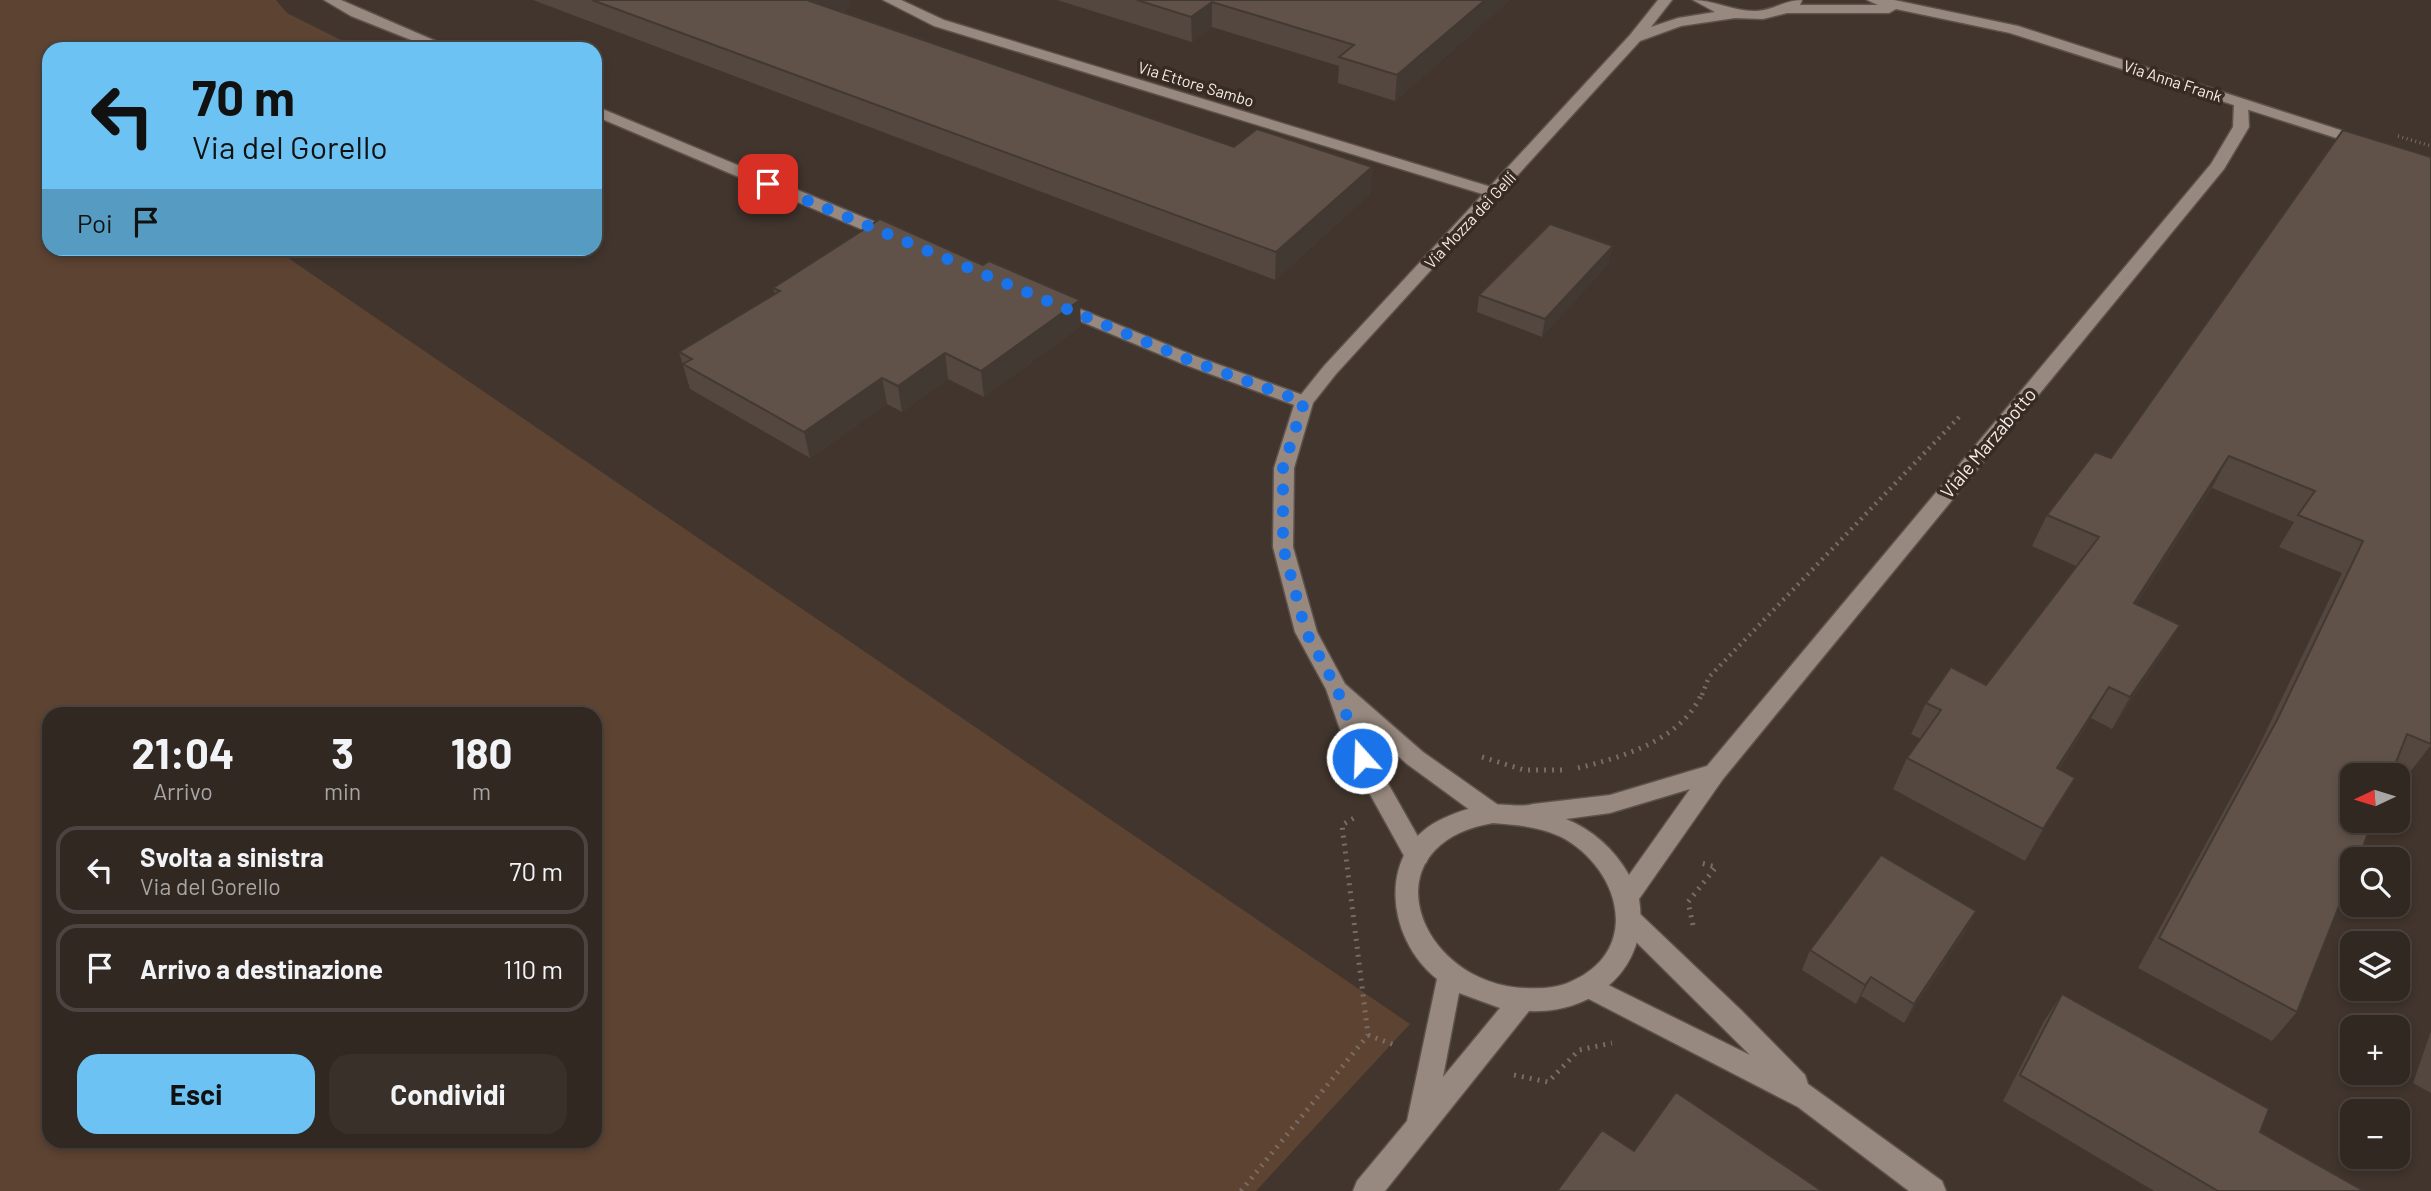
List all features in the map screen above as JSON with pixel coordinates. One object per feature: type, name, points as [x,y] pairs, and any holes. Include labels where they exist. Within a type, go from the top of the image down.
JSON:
[{"type":"street","points":[[331,0],[356,13],[429,42]]},
{"type":"street","name":"Via Ettore Sambo","points":[[890,0],[939,23],[1496,194]]},
{"type":"street","name":"Via Mozza dei Gelli","points":[[1304,402],[1330,370],[1496,194],[1665,0]]},
{"type":"street","points":[[1700,0],[1721,10],[1738,13]]},
{"type":"street","name":"Via Anna Frank","points":[[1874,0],[1913,9]]},
{"type":"street","name":"Via Anna Frank","points":[[1738,13],[1773,13],[1792,4],[1913,9],[1944,13],[2013,29],[2380,148]]},
{"type":"street","name":"Via Mozza dei Gelli","points":[[1635,37],[1678,22],[1738,13]]},
{"type":"street","name":"Viale Marzabotto","points":[[1629,908],[1715,773],[2218,166],[2241,127],[2241,104]]},
{"type":"street","points":[[602,114],[911,244]]},
{"type":"street","points":[[1037,297],[1189,360],[1304,402],[1283,468],[1283,547],[1306,632],[1337,689],[1362,758],[1417,856]]},
{"type":"street","points":[[1337,689],[1415,758],[1493,814]]},
{"type":"street","points":[[1629,908],[1626,944],[1614,966],[1590,987],[1558,999],[1521,1001],[1483,993],[1450,976],[1426,953],[1410,926],[1404,899],[1408,872],[1421,849],[1442,830],[1466,819],[1493,814],[1522,815],[1610,804],[1715,773]]},
{"type":"street","points":[[1522,815],[1550,822],[1576,834],[1598,851],[1616,872],[1629,908],[1808,1098],[1932,1191]]},
{"type":"street","points":[[1419,1129],[1450,976]]},
{"type":"street","points":[[1590,987],[1808,1098]]},
{"type":"street","points":[[1367,1191],[1521,1001]]},
{"type":"path","points":[[1435,772],[1467,753],[1524,770],[1569,770],[1607,762],[1663,737],[1694,709],[1709,677],[1967,409]]},
{"type":"path","points":[[1241,1191],[1368,1035],[1342,825],[1386,801]]},
{"type":"shaded area","points":[[0,0],[276,0],[287,13],[345,42],[42,42],[42,256],[285,256],[1410,1024],[1256,1191],[0,1191]]},
{"type":"building","points":[[592,0],[812,0],[810,1],[1234,147],[1257,129],[1372,167],[1276,252]]},
{"type":"building","points":[[1137,0],[1485,0],[1397,75],[1339,57],[1354,45],[1212,2],[1191,17]]},
{"type":"building","points":[[2343,130],[2431,157],[2431,744],[2407,734],[2396,763],[2340,763],[2340,833],[2368,833],[2363,847],[2340,847],[2340,903],[2297,1012],[2159,938],[2277,720],[2363,541],[2298,515],[2315,491],[2229,456],[2134,603],[2180,625],[2130,697],[2109,687],[2057,768],[2075,778],[2043,829],[1907,758],[1941,710],[1926,703],[1951,667],[1986,685],[2099,537],[2047,515],[2095,452],[2111,458]]},
{"type":"building","points":[[880,219],[983,265],[989,261],[1080,300],[981,371],[945,353],[898,386],[882,378],[804,432],[683,364],[692,359],[679,352],[780,291],[773,288]]},
{"type":"building","points":[[1550,224],[1613,246],[1545,319],[1479,295]]},
{"type":"building","points":[[1881,855],[1976,911],[1914,1004],[1871,977],[1865,985],[1810,950]]},
{"type":"building","points":[[2062,994],[2269,1109],[2260,1132],[2364,1191],[2218,1191],[2020,1075]]},
{"type":"building","points":[[1676,1092],[1822,1191],[1557,1191],[1602,1130],[1634,1151]]},
{"type":"route","points":[[768,184],[1189,360],[1304,402],[1283,468],[1283,547],[1306,632],[1337,689],[1362,758]]}]
